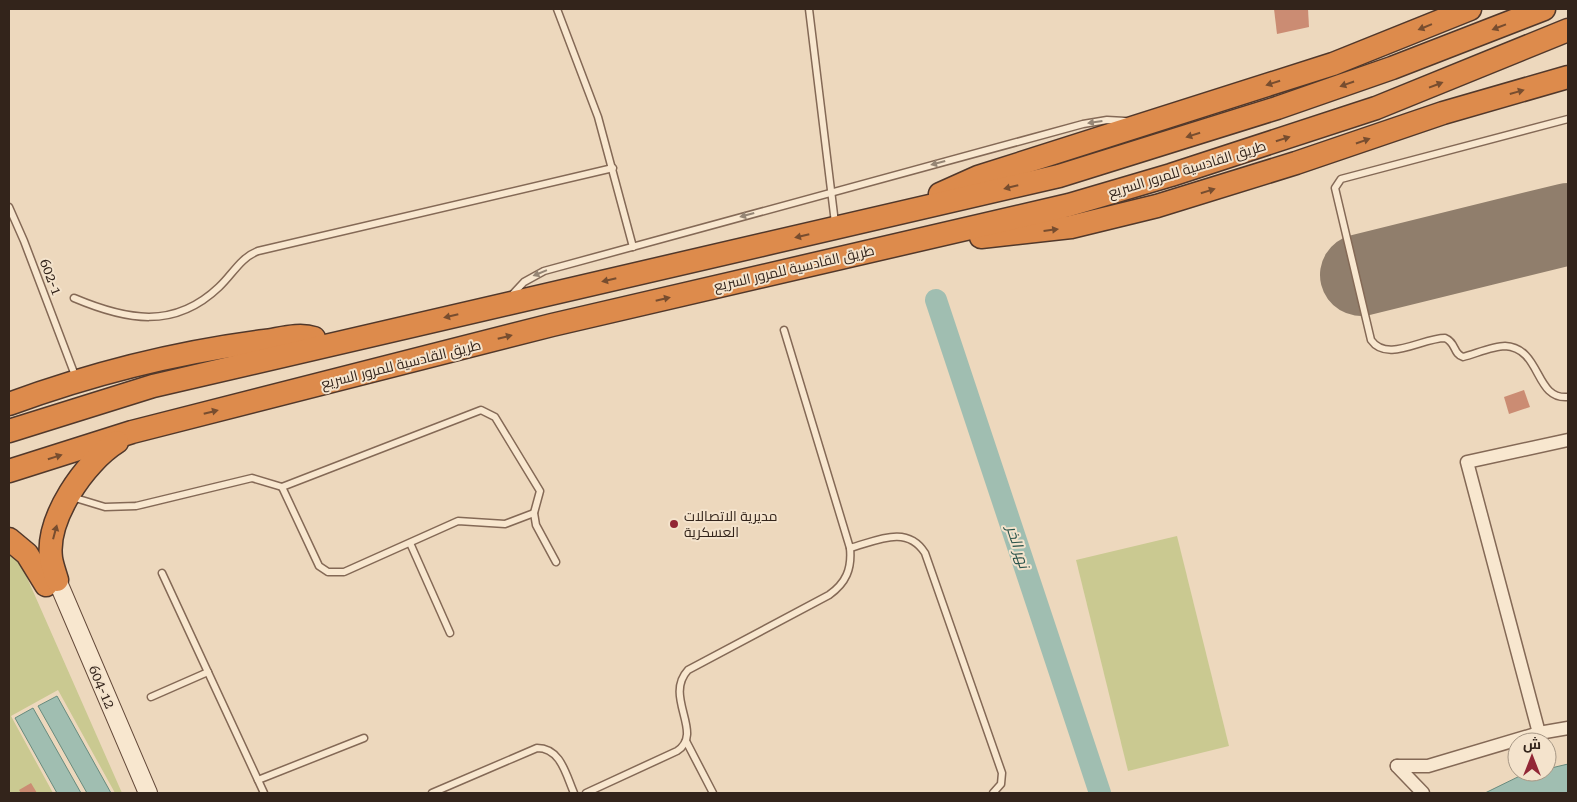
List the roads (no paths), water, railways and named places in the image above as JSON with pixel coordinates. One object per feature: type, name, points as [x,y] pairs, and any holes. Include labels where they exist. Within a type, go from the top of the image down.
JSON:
[{"type":"highway","points":[[889,217],[978,177],[1333,64],[1470,9]]},
{"type":"highway","name":"طريق القادسية للمرور السريع","points":[[9,431],[153,386],[326,344],[889,217],[1058,176],[1277,108],[1392,68],[1544,9]]},
{"type":"highway","name":"طريق القادسية للمرور السريع","points":[[9,471],[132,432],[552,325],[1069,204],[1172,175],[1376,108],[1568,30]]},
{"type":"highway","points":[[898,245],[1072,228],[1157,206],[1296,163],[1443,113],[1568,77]]},
{"type":"highway","points":[[9,404],[138,364],[243,344],[309,336],[326,344]]},
{"type":"highway","points":[[51,582],[52,546],[59,517],[68,496],[80,477],[95,460],[132,432]]},
{"type":"highway","points":[[9,539],[27,554],[51,582]]},
{"type":"main road","name":"604-12","points":[[51,582],[135,793]]},
{"type":"main road","name":"604-12","points":[[51,582],[148,793]]},
{"type":"street","points":[[1538,732],[1467,462],[1568,440]]},
{"type":"street","points":[[1549,732],[1568,728]]},
{"type":"street","points":[[1423,793],[1397,766],[1428,766],[1507,743]]},
{"type":"lane","points":[[558,9],[598,116],[633,246]]},
{"type":"lane","points":[[809,9],[835,228]]},
{"type":"lane","points":[[1568,119],[1341,179],[1335,188],[1370,340],[1374,346],[1387,351],[1445,338],[1452,342],[1456,353],[1463,357],[1505,346],[1524,353],[1534,364],[1540,380],[1549,391],[1568,397]]},
{"type":"lane","points":[[508,303],[517,288],[537,273],[633,246],[1083,124],[1119,120],[1143,125]]},
{"type":"lane","points":[[74,298],[122,316],[145,318],[169,314],[184,310],[211,294],[241,261],[258,251],[613,168]]},
{"type":"lane","name":"602-1","points":[[9,207],[24,241],[77,382]]},
{"type":"lane","points":[[586,793],[676,750],[686,741],[688,732],[678,691],[684,674],[688,670],[838,589],[849,570],[850,548],[784,330]]},
{"type":"lane","points":[[68,496],[105,507],[136,506],[252,478],[282,487],[481,410],[495,417],[540,491],[534,513],[536,525],[556,562]]},
{"type":"lane","points":[[282,487],[319,566],[328,572],[344,572],[458,521],[505,524],[534,513]]},
{"type":"lane","points":[[850,548],[898,536],[916,542],[925,553],[1002,773],[1002,784],[993,793]]},
{"type":"lane","points":[[410,543],[450,633]]},
{"type":"lane","points":[[162,573],[264,793]]},
{"type":"lane","points":[[151,697],[208,672]]},
{"type":"lane","points":[[258,780],[364,738]]},
{"type":"lane","points":[[686,741],[713,793]]},
{"type":"lane","points":[[432,793],[538,748],[548,750],[557,756],[574,793]]},
{"type":"waterway","name":"نهر الخر","points":[[936,300],[1100,793]]},
{"type":"place","name":"مديرية الاتصالات العسكرية","points":[[674,524]]}]
